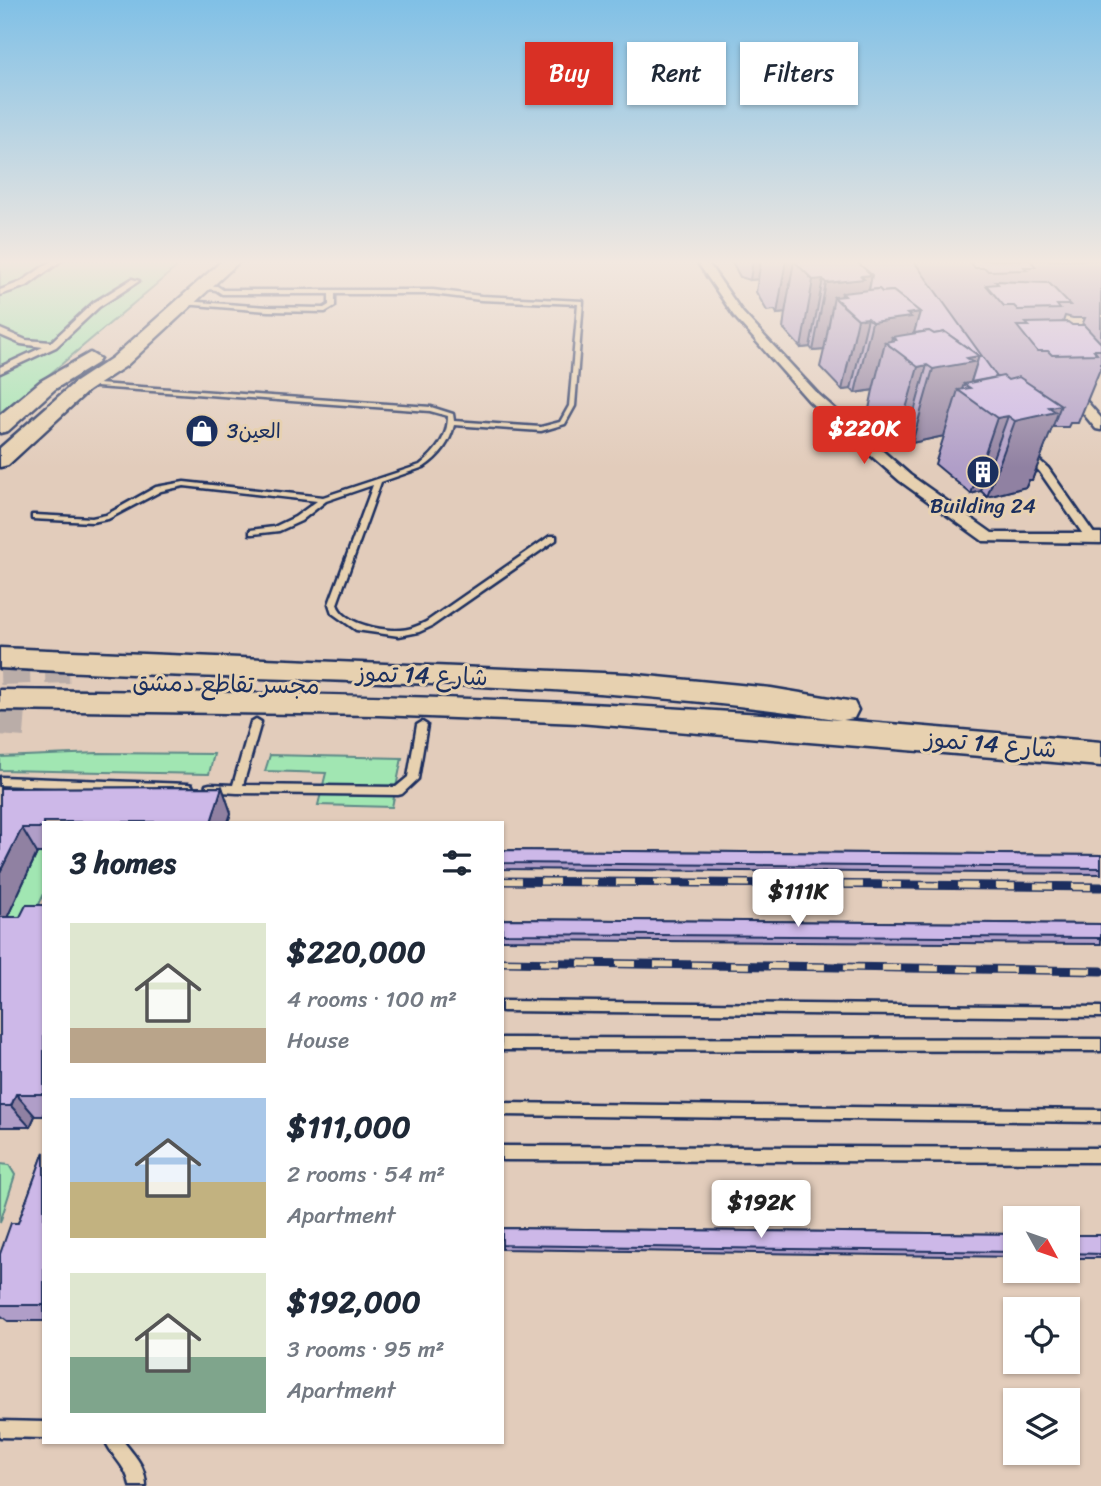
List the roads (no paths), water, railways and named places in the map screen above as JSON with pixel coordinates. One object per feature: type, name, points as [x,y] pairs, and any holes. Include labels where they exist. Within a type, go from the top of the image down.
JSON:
[{"type":"main road","points":[[0,475],[156,329]]},
{"type":"main road","points":[[0,426],[48,385],[94,355],[68,385],[0,445]]},
{"type":"main road","points":[[0,460],[81,387],[119,362]]},
{"type":"main road","name":"شارع 14 تموز","points":[[0,657],[126,665],[558,680],[711,690],[841,721],[1101,754]]},
{"type":"main road","name":"مجسر تقاطع دمشق","points":[[0,682],[509,689],[703,711]]},
{"type":"main road","name":"مجسر تقاطع دمشق","points":[[0,700],[703,711]]},
{"type":"main road","name":"شارع 14 تموز","points":[[703,711],[841,721],[1101,732]]},
{"type":"main road","name":"شارع 14 تموز","points":[[0,722],[422,725],[705,738],[841,721]]},
{"type":"street","points":[[0,370],[53,345],[70,329]]},
{"type":"street","points":[[752,329],[814,398],[905,478],[988,538],[1096,538]]},
{"type":"street","points":[[0,332],[24,342],[53,345]]},
{"type":"street","points":[[1060,378],[1101,426]]},
{"type":"street","points":[[1021,448],[1044,470],[1096,538]]},
{"type":"lane","points":[[452,423],[541,429],[563,423],[572,406],[579,329]]},
{"type":"lane","points":[[98,386],[442,410],[451,415],[452,423],[436,456],[399,475],[323,499],[276,530],[253,533]]},
{"type":"lane","points":[[378,480],[333,604],[335,611],[356,627],[399,633],[429,624],[553,538]]},
{"type":"lane","points":[[35,517],[92,520],[108,517],[159,489],[184,484],[323,499]]},
{"type":"lane","points":[[237,789],[256,722]]},
{"type":"lane","points":[[0,781],[398,792],[413,779],[422,725]]},
{"type":"lane","points":[[504,1006],[1101,1012]]},
{"type":"lane","points":[[504,1044],[1101,1045]]},
{"type":"lane","points":[[504,1109],[1101,1116]]},
{"type":"lane","points":[[504,1153],[1101,1155]]},
{"type":"lane","points":[[0,1429],[42,1430]]},
{"type":"lane","points":[[115,1444],[137,1473],[138,1486]]},
{"type":"tunnel","points":[[0,670],[69,668]]},
{"type":"tunnel","points":[[0,720],[25,722]]},
{"type":"railway","points":[[504,881],[1101,887]]},
{"type":"railway","points":[[504,962],[1101,971]]},
{"type":"place","name":"العين3","points":[[202,431]]},
{"type":"place","name":"Building 24","points":[[983,472]]}]
